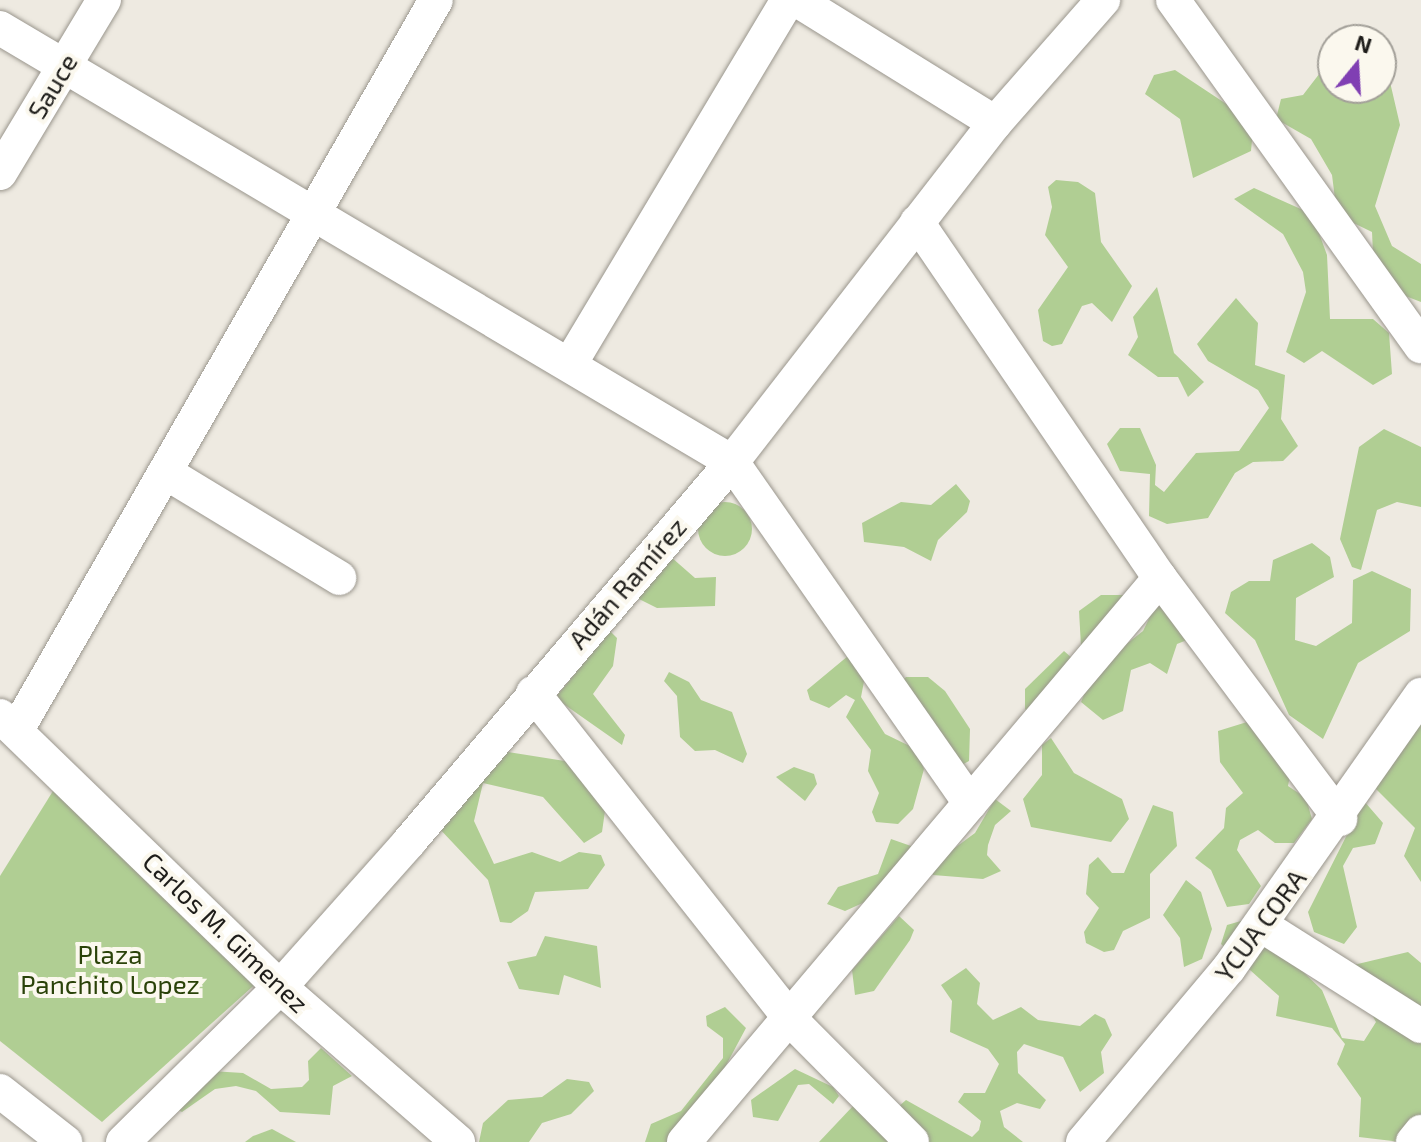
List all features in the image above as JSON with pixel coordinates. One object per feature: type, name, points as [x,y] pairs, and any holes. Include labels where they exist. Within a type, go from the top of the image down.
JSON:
[{"type":"street","name":"Sauce","points":[[0,173],[104,0]]},
{"type":"street","points":[[9,722],[165,472],[310,209],[436,0]]},
{"type":"street","points":[[570,364],[788,0]]},
{"type":"street","points":[[797,0],[995,123]]},
{"type":"street","name":"Adán Ramírez","points":[[123,1142],[280,987],[732,462],[995,123],[1103,0]]},
{"type":"street","points":[[1173,0],[1421,346]]},
{"type":"street","points":[[0,28],[310,209],[732,462],[970,803]]},
{"type":"street","points":[[917,222],[1160,578],[1340,819]]},
{"type":"street","points":[[165,472],[339,578]]},
{"type":"street","points":[[684,1142],[1160,578]]},
{"type":"street","points":[[533,693],[790,1019],[912,1142]]},
{"type":"street","name":"YCUA CORA","points":[[1083,1142],[1261,925],[1340,819],[1421,695]]},
{"type":"street","name":"Carlos M. Gimenez","points":[[9,722],[280,987],[458,1142]]},
{"type":"street","points":[[1261,925],[1421,1026]]},
{"type":"street","points":[[0,1091],[65,1142]]},
{"type":"street","points":[[1413,1142],[1421,1132]]},
{"type":"green space","points":[[1175,70],[1240,113],[1253,130],[1251,151],[1193,178],[1180,119],[1145,94],[1154,75]]},
{"type":"green space","points":[[1317,77],[1317,104],[1395,104],[1400,125],[1375,206],[1392,246],[1421,264],[1421,302],[1390,290],[1373,254],[1372,232],[1337,215],[1332,175],[1311,139],[1276,119],[1281,99],[1303,95]]},
{"type":"green space","points":[[1056,180],[1078,182],[1095,193],[1101,242],[1132,286],[1112,322],[1092,303],[1082,306],[1062,344],[1052,346],[1043,341],[1038,310],[1068,267],[1045,235],[1052,207],[1048,187]]},
{"type":"green space","points":[[1254,188],[1312,214],[1327,255],[1330,319],[1373,319],[1389,333],[1392,374],[1373,385],[1322,351],[1304,363],[1286,352],[1306,292],[1303,272],[1283,234],[1234,199]]},
{"type":"green space","points":[[1157,287],[1174,353],[1204,382],[1188,397],[1178,377],[1158,377],[1128,355],[1138,337],[1133,317]]},
{"type":"green space","points":[[1236,298],[1258,323],[1255,365],[1285,375],[1281,419],[1298,446],[1283,461],[1253,462],[1235,473],[1208,518],[1167,524],[1149,516],[1150,474],[1120,471],[1107,444],[1120,428],[1140,428],[1156,465],[1155,485],[1164,492],[1196,453],[1239,451],[1269,408],[1258,390],[1208,361],[1197,344]]},
{"type":"green space","points":[[1384,429],[1421,447],[1421,507],[1397,502],[1377,510],[1361,570],[1352,567],[1340,539],[1359,447]]},
{"type":"green space","points":[[956,484],[970,501],[967,512],[938,540],[931,561],[904,547],[864,542],[862,523],[901,502],[931,505]]},
{"type":"green space","points":[[725,502],[744,510],[752,529],[744,548],[725,556],[706,548],[698,529],[706,510]]},
{"type":"green space","points":[[1312,543],[1330,557],[1334,577],[1296,598],[1295,640],[1316,646],[1352,623],[1353,580],[1372,571],[1411,589],[1410,631],[1358,663],[1323,739],[1289,715],[1255,640],[1225,613],[1231,592],[1249,581],[1270,581],[1273,560]]},
{"type":"green space","points":[[671,557],[695,578],[716,577],[715,606],[657,608],[639,599],[636,589]]},
{"type":"green space","points":[[1161,594],[1187,640],[1177,644],[1167,674],[1150,663],[1131,670],[1123,711],[1103,720],[1081,702],[1085,692],[1110,657],[1143,631]]},
{"type":"green space","points":[[1101,595],[1126,595],[1081,646],[1079,611]]},
{"type":"green space","points":[[610,631],[617,638],[613,666],[593,694],[625,735],[622,745],[555,698]]},
{"type":"green space","points":[[854,651],[867,666],[861,697],[885,734],[916,749],[924,769],[913,809],[898,824],[876,822],[872,812],[879,793],[868,771],[871,750],[846,717],[855,700],[846,695],[829,708],[810,700],[807,690]]},
{"type":"green space","points":[[1064,651],[1072,658],[1033,715],[1025,709],[1025,689]]},
{"type":"green space","points":[[669,672],[689,682],[701,700],[732,712],[747,754],[743,763],[715,750],[695,751],[680,737],[677,696],[664,681]]},
{"type":"green space","points":[[906,677],[928,677],[945,691],[970,729],[969,761],[960,766],[899,684]]},
{"type":"green space","points":[[1421,716],[1421,882],[1404,856],[1415,828],[1373,786]]},
{"type":"green space","points":[[1247,722],[1290,776],[1288,786],[1306,798],[1312,819],[1294,843],[1275,843],[1258,830],[1240,840],[1237,850],[1261,886],[1249,904],[1227,907],[1211,870],[1195,858],[1224,828],[1226,808],[1243,793],[1220,762],[1218,731]]},
{"type":"green space","points":[[1051,738],[1074,773],[1122,799],[1129,819],[1111,842],[1031,827],[1023,799],[1042,775],[1042,745]]},
{"type":"green space","points":[[501,751],[571,762],[605,811],[602,832],[584,843],[543,797],[483,783],[474,821],[494,864],[532,852],[560,862],[579,852],[601,855],[605,865],[588,889],[535,892],[528,911],[511,923],[500,922],[488,880],[436,825]]},
{"type":"green space","points":[[794,767],[814,774],[817,784],[805,801],[776,777]]},
{"type":"green space","name":"Plaza Panchito Lopez","points":[[63,775],[272,969],[102,1122],[0,1041],[0,876]]},
{"type":"green space","points":[[995,799],[1011,811],[995,825],[988,845],[987,855],[1001,871],[983,879],[933,875],[933,864],[975,833]]},
{"type":"green space","points":[[1364,801],[1383,823],[1375,844],[1353,848],[1343,866],[1357,927],[1344,944],[1314,932],[1308,912]]},
{"type":"green space","points":[[1153,805],[1173,812],[1177,846],[1150,874],[1150,918],[1123,931],[1114,950],[1104,952],[1086,943],[1084,932],[1099,908],[1086,894],[1089,865],[1098,857],[1112,873],[1124,873]]},
{"type":"green space","points":[[891,839],[911,846],[912,857],[865,902],[845,911],[827,904],[838,887],[878,874]]},
{"type":"green space","points":[[1186,880],[1201,892],[1212,929],[1202,959],[1184,967],[1180,938],[1163,915]]},
{"type":"green space","points":[[899,916],[914,930],[910,940],[874,991],[855,995],[852,970]]},
{"type":"green space","points":[[1248,919],[1322,990],[1342,1038],[1364,1041],[1376,1022],[1345,967],[1408,952],[1421,963],[1421,1125],[1401,1142],[1359,1137],[1361,1098],[1337,1064],[1345,1044],[1332,1028],[1276,1016],[1279,996],[1221,944],[1227,925]]},
{"type":"green space","points":[[545,936],[597,946],[601,988],[564,975],[559,995],[519,989],[507,962],[536,956]]},
{"type":"green space","points":[[966,968],[980,983],[977,1004],[993,1020],[1021,1007],[1038,1020],[1080,1026],[1095,1014],[1105,1019],[1112,1035],[1101,1052],[1104,1073],[1080,1092],[1063,1057],[1024,1044],[1017,1052],[1018,1073],[1046,1100],[1040,1109],[1017,1103],[1000,1111],[1004,1127],[1023,1142],[904,1142],[898,1107],[906,1100],[972,1137],[979,1130],[981,1121],[958,1102],[964,1093],[985,1093],[999,1064],[988,1049],[950,1032],[952,1001],[941,985]]},
{"type":"green space","points":[[725,1007],[746,1028],[685,1142],[645,1142],[651,1124],[681,1111],[723,1058],[723,1038],[707,1026],[706,1016]]},
{"type":"green space","points":[[321,1048],[352,1076],[333,1086],[330,1115],[280,1112],[256,1091],[236,1086],[215,1089],[182,1112],[172,1107],[211,1071],[243,1073],[271,1089],[302,1087],[309,1080],[308,1061]]},
{"type":"green space","points":[[795,1069],[833,1087],[839,1096],[833,1104],[809,1084],[798,1085],[778,1121],[753,1117],[751,1100]]},
{"type":"green space","points":[[567,1079],[589,1082],[594,1091],[571,1114],[542,1123],[529,1142],[479,1142],[483,1123],[508,1100],[542,1097]]},
{"type":"green space","points":[[853,1106],[884,1137],[888,1142],[819,1142]]},
{"type":"green space","points":[[272,1129],[296,1142],[245,1142],[253,1136]]}]
